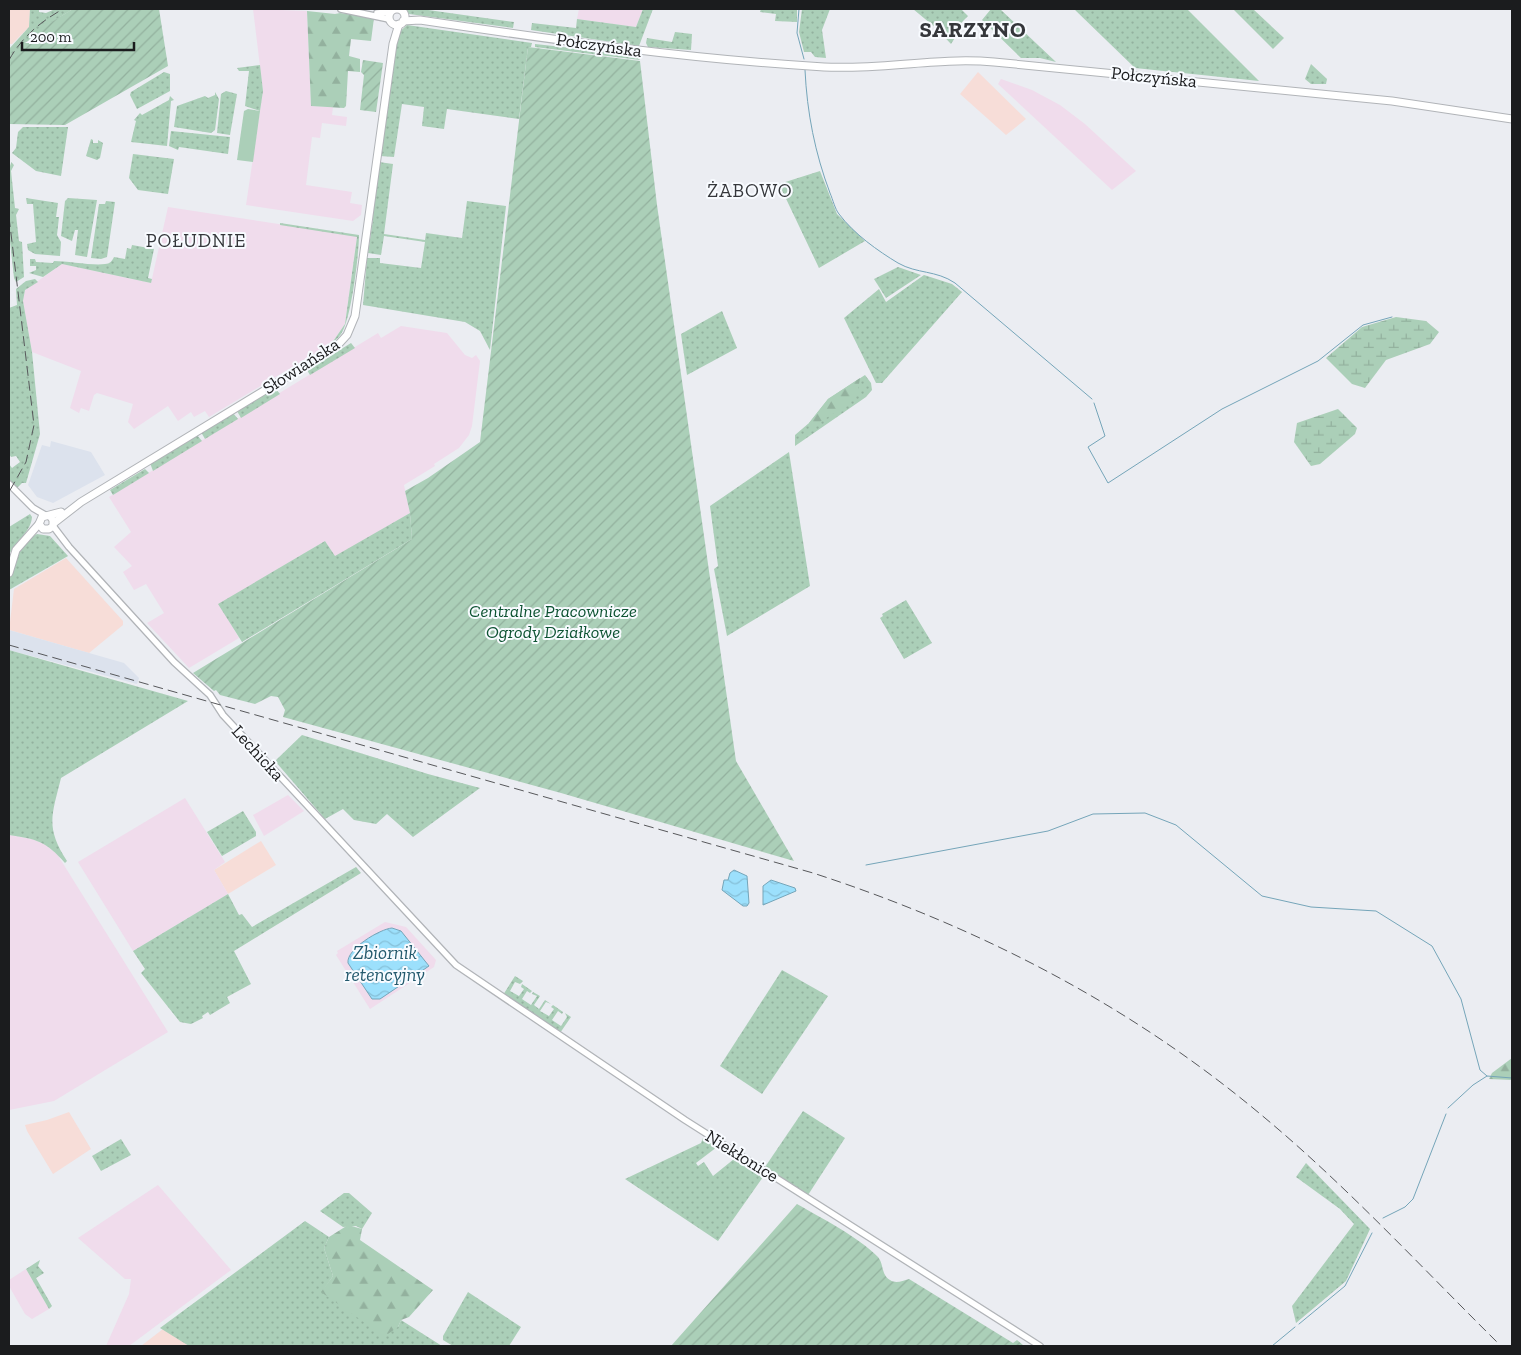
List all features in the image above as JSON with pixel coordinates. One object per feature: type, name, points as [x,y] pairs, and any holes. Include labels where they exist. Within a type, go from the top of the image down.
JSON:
[{"type":"main road","name":"Połczyńska","points":[[397,15],[420,20],[635,50],[804,65],[858,67],[960,60],[1002,62],[1331,94],[1512,119]]},
{"type":"main road","name":"Słowiańska","points":[[9,573],[13,557],[21,543],[46,523],[324,355],[339,345],[346,336],[356,309],[397,15]]},
{"type":"street","name":"Połczyńska","points":[[341,9],[397,15]]},
{"type":"street","name":"Lechicka","points":[[9,484],[174,662],[210,695],[223,715],[448,959]]},
{"type":"street","name":"Niekłonice","points":[[448,959],[685,1120],[1040,1346]]},
{"type":"shaded area","points":[[9,9],[30,9],[29,27],[12,44],[9,44]]},
{"type":"shaded area","points":[[253,9],[307,11],[311,106],[333,107],[332,115],[347,117],[346,126],[322,123],[320,138],[312,137],[306,185],[352,192],[350,203],[362,205],[361,215],[353,221],[246,205],[263,91]]},
{"type":"shaded area","points":[[579,9],[643,9],[636,27],[577,19]]},
{"type":"shaded area","points":[[978,72],[1026,119],[1006,135],[960,94]]},
{"type":"shaded area","points":[[1001,79],[1032,90],[1060,105],[1085,124],[1136,171],[1112,190],[998,84]]},
{"type":"shaded area","points":[[168,207],[357,236],[345,324],[334,340],[322,349],[209,417],[205,411],[194,417],[191,412],[178,421],[168,406],[134,429],[128,422],[133,404],[97,393],[94,395],[89,411],[81,408],[79,413],[70,408],[81,371],[32,352],[23,301],[25,290],[62,264],[151,283]]},
{"type":"shaded area","points":[[401,326],[447,333],[465,355],[472,358],[476,355],[480,361],[472,426],[469,435],[459,448],[434,464],[435,466],[404,485],[410,513],[335,557],[325,541],[219,604],[239,638],[189,668],[147,623],[164,613],[146,584],[134,590],[123,572],[132,566],[114,547],[131,532],[109,497],[378,333],[381,338]]},
{"type":"shaded area","points":[[51,441],[91,452],[105,475],[53,503],[37,497],[28,485],[42,445],[50,447]]},
{"type":"shaded area","points":[[66,558],[123,621],[123,625],[89,653],[9,630],[14,589]]},
{"type":"shaded area","points":[[9,630],[124,663],[139,678],[137,684],[9,650]]},
{"type":"shaded area","points":[[288,795],[304,811],[264,836],[253,815]]},
{"type":"shaded area","points":[[185,798],[225,862],[214,870],[228,894],[133,951],[78,862]]},
{"type":"shaded area","points":[[9,835],[32,839],[44,844],[57,854],[168,1032],[54,1101],[9,1110]]},
{"type":"shaded area","points":[[261,841],[276,865],[228,894],[214,870]]},
{"type":"shaded area","name":"Zbiornik retencyjny","points":[[385,922],[406,927],[436,960],[434,967],[370,1009],[336,955],[337,951]]},
{"type":"shaded area","points":[[69,1112],[91,1149],[53,1174],[25,1125]]},
{"type":"shaded area","points":[[158,1185],[231,1270],[129,1346],[106,1346],[129,1294],[131,1279],[125,1279],[78,1238]]},
{"type":"shaded area","points":[[26,1269],[49,1309],[32,1319],[25,1314],[9,1286],[9,1280]]},
{"type":"shaded area","points":[[163,1329],[189,1346],[141,1346]]},
{"type":"green space","points":[[30,9],[39,9],[39,12],[46,13],[55,9],[73,9],[53,21],[28,42],[9,70],[9,49],[29,27]]},
{"type":"green space","points":[[73,9],[159,9],[168,66],[65,125],[9,124],[7,81],[13,59],[35,34]]},
{"type":"green space","points":[[405,9],[421,9],[514,22],[513,28],[409,14]]},
{"type":"green space","points":[[643,9],[653,9],[639,46],[531,30],[532,23],[576,28],[577,19],[636,27]]},
{"type":"green space","points":[[761,9],[797,9],[797,22],[775,21],[776,14],[760,12]]},
{"type":"green space","points":[[802,9],[830,9],[822,30],[826,58],[815,57],[811,52],[804,52],[799,32]]},
{"type":"green space","points":[[913,9],[961,9],[968,16],[955,29],[958,33],[951,44],[936,28]]},
{"type":"green space","points":[[991,9],[1000,9],[1056,62],[1040,58],[1021,58],[982,20]]},
{"type":"green space","points":[[1074,9],[1187,9],[1259,81],[1135,68]]},
{"type":"green space","points":[[1233,9],[1253,9],[1284,38],[1273,49]]},
{"type":"green space","points":[[307,11],[374,18],[371,41],[351,39],[349,56],[360,59],[360,72],[348,71],[346,106],[344,108],[311,106]]},
{"type":"green space","points":[[407,25],[532,43],[531,47],[528,47],[519,119],[447,109],[444,129],[422,126],[424,107],[402,104],[394,157],[380,156],[396,35]]},
{"type":"green space","points":[[675,32],[692,34],[691,50],[648,47],[646,43],[647,38],[672,42]]},
{"type":"green space","points":[[535,44],[636,55],[640,60],[535,47]]},
{"type":"green space","name":"Centralne Pracownicze Ogrody Działkowe","points":[[528,47],[640,61],[657,205],[736,761],[794,861],[561,793],[283,717],[285,710],[278,697],[271,696],[255,704],[220,695],[193,673],[412,539],[410,513],[405,491],[428,478],[480,442]]},
{"type":"green space","points":[[363,60],[383,63],[376,112],[360,110],[364,75],[361,72]]},
{"type":"green space","points":[[1311,64],[1327,79],[1326,84],[1311,84],[1305,79]]},
{"type":"green space","points":[[260,65],[263,91],[260,111],[245,106],[249,71],[239,71],[237,68]]},
{"type":"green space","points":[[164,72],[170,74],[170,91],[137,109],[130,95],[131,92]]},
{"type":"green space","points":[[226,91],[237,94],[230,135],[217,133],[221,94]]},
{"type":"green space","points":[[215,92],[219,99],[215,130],[211,133],[174,127],[177,106],[205,96],[208,98],[215,95]]},
{"type":"green space","points":[[170,96],[174,100],[171,101],[167,146],[131,142],[136,121],[134,120],[140,113],[142,115],[169,100]]},
{"type":"green space","points":[[248,109],[260,111],[253,162],[237,160],[244,111]]},
{"type":"green space","points":[[23,127],[68,127],[61,176],[36,171],[12,153],[16,148],[18,132]]},
{"type":"green space","points":[[171,131],[230,137],[228,154],[179,147],[178,150],[169,146]]},
{"type":"green space","points":[[91,139],[93,143],[98,143],[98,140],[103,143],[100,158],[97,160],[86,156]]},
{"type":"green space","points":[[133,154],[174,159],[168,194],[138,190],[129,178]]},
{"type":"green space","points":[[9,160],[11,166],[11,162],[14,165],[11,171],[15,208],[19,209],[16,215],[19,241],[22,242],[24,277],[16,282],[9,232]]},
{"type":"green space","points":[[379,162],[393,164],[384,234],[425,240],[426,233],[462,238],[467,201],[506,206],[490,350],[480,331],[465,322],[363,305],[367,258],[380,258],[380,263],[421,268],[425,242],[384,236],[381,255],[368,253],[373,219],[370,218]]},
{"type":"green space","points":[[820,171],[837,214],[865,241],[819,268],[779,184]]},
{"type":"green space","points":[[26,198],[58,203],[56,217],[59,217],[57,235],[61,242],[60,256],[35,254],[28,250],[27,244],[36,242],[33,204],[27,204]]},
{"type":"green space","points":[[68,198],[97,200],[87,257],[75,255],[78,230],[75,230],[72,241],[61,236],[65,201]]},
{"type":"green space","points":[[106,201],[115,202],[107,257],[101,259],[91,258],[99,204],[105,204]]},
{"type":"green space","points":[[280,223],[359,235],[354,287],[345,327],[335,341],[313,355],[334,340],[345,324],[357,237],[280,225]]},
{"type":"green space","points":[[132,245],[154,249],[148,278],[152,279],[151,283],[62,264],[43,277],[29,273],[36,270],[36,266],[30,266],[30,259],[35,259],[36,262],[53,263],[54,261],[107,264],[114,257],[125,259],[127,248],[131,249]]},
{"type":"green space","points":[[898,267],[921,275],[886,298],[874,279]]},
{"type":"green space","points":[[924,275],[952,284],[962,292],[882,383],[876,383],[844,318],[879,289],[886,302]]},
{"type":"green space","points":[[35,279],[38,282],[25,290],[23,301],[32,352],[40,434],[26,483],[22,483],[17,488],[9,479],[9,464],[12,468],[20,462],[16,456],[11,457],[9,454],[9,308],[17,305],[16,289],[26,281]]},
{"type":"green space","points":[[722,311],[737,348],[687,375],[681,334]]},
{"type":"green space","points":[[1396,317],[1426,321],[1439,332],[1430,344],[1386,360],[1365,388],[1352,384],[1326,358],[1362,327]]},
{"type":"green space","points":[[351,343],[355,348],[310,375],[307,370]]},
{"type":"green space","points":[[865,375],[871,383],[872,390],[866,397],[795,446],[795,435],[809,423],[828,399]]},
{"type":"green space","points":[[860,378],[858,390],[845,406],[809,429],[809,423],[828,399]]},
{"type":"green space","points":[[275,388],[280,394],[241,418],[237,411]]},
{"type":"green space","points":[[1338,409],[1357,428],[1355,434],[1320,464],[1311,466],[1294,442],[1297,423]]},
{"type":"green space","points":[[233,413],[238,419],[205,439],[201,432]]},
{"type":"green space","points":[[197,435],[202,441],[153,471],[150,463]]},
{"type":"green space","points":[[789,452],[810,586],[727,636],[714,569],[718,566],[710,506]]},
{"type":"green space","points":[[145,469],[149,473],[113,495],[110,490]]},
{"type":"green space","points":[[410,513],[412,539],[242,642],[218,604],[325,541],[335,556]]},
{"type":"green space","points":[[30,514],[32,517],[29,527],[9,555],[9,527]]},
{"type":"green space","points":[[37,534],[50,536],[68,556],[9,590],[15,558],[24,544]]},
{"type":"green space","points":[[906,600],[932,643],[904,659],[880,618],[883,616],[882,614]]},
{"type":"green space","points":[[9,650],[188,701],[61,778],[52,821],[56,839],[67,861],[65,863],[52,850],[40,842],[9,835]]},
{"type":"green space","points":[[302,735],[480,788],[413,837],[387,814],[376,824],[354,820],[343,809],[325,819],[275,761]]},
{"type":"green space","points":[[243,811],[256,832],[256,836],[222,856],[207,832]]},
{"type":"green space","points":[[356,867],[361,873],[234,951],[251,984],[227,997],[230,1003],[210,1015],[208,1012],[202,1016],[203,1018],[191,1024],[180,1022],[141,973],[145,969],[133,951],[228,894],[239,915],[242,914],[252,927]]},
{"type":"green space","points":[[782,970],[828,996],[762,1094],[720,1066]]},
{"type":"green space","points":[[515,976],[523,981],[520,984],[515,982],[510,991],[519,996],[524,989],[521,987],[522,984],[532,991],[530,993],[527,991],[522,999],[531,1005],[537,996],[532,994],[533,992],[540,996],[534,1005],[539,1009],[545,1000],[551,1004],[546,1002],[540,1011],[549,1016],[554,1009],[551,1007],[553,1005],[563,1012],[562,1014],[558,1011],[552,1020],[561,1026],[567,1017],[565,1013],[571,1017],[560,1033],[503,995]]},
{"type":"green space","points":[[1512,1058],[1512,1080],[1489,1079],[1492,1073]]},
{"type":"green space","points":[[803,1111],[845,1138],[808,1195],[765,1167]]},
{"type":"green space","points":[[703,1138],[717,1147],[696,1163],[698,1166],[704,1162],[713,1176],[734,1159],[763,1177],[718,1241],[625,1179],[701,1143]]},
{"type":"green space","points":[[121,1139],[131,1155],[101,1171],[92,1156]]},
{"type":"green space","points":[[1306,1163],[1370,1229],[1346,1281],[1296,1323],[1292,1306],[1354,1224],[1340,1209],[1296,1177]]},
{"type":"green space","points":[[344,1193],[349,1193],[372,1213],[362,1229],[356,1226],[343,1227],[320,1211]]},
{"type":"green space","points":[[797,1204],[839,1228],[870,1249],[880,1260],[885,1275],[890,1280],[897,1282],[909,1279],[1013,1343],[1017,1340],[1023,1345],[671,1346]]},
{"type":"green space","points":[[305,1221],[329,1237],[324,1248],[333,1276],[322,1292],[339,1303],[398,1327],[401,1320],[442,1346],[189,1346],[160,1328]]},
{"type":"green space","points":[[348,1225],[362,1229],[360,1240],[433,1290],[409,1317],[401,1320],[398,1327],[388,1334],[381,1334],[321,1292],[333,1276],[324,1248],[329,1237]]},
{"type":"green space","points":[[40,1260],[38,1266],[44,1273],[36,1278],[52,1306],[49,1309],[26,1269]]},
{"type":"green space","points":[[468,1292],[521,1327],[509,1346],[453,1346],[443,1340],[443,1336]]},
{"type":"water","points":[[734,870],[747,876],[749,903],[747,906],[743,906],[722,890],[724,880],[728,880],[730,873]]},
{"type":"water","points":[[771,880],[795,888],[796,891],[763,905],[763,886]]},
{"type":"water","name":"Zbiornik retencyjny","points":[[392,928],[401,931],[429,966],[380,999],[372,999],[348,963],[349,958],[358,946],[372,936]]},
{"type":"waterway","points":[[799,9],[797,33],[804,59]]},
{"type":"waterway","points":[[805,70],[810,117],[816,148],[835,207],[845,221],[867,242],[898,263],[912,269],[941,276],[955,283],[1092,399]]},
{"type":"waterway","points":[[1094,403],[1105,436],[1088,447],[1108,483],[1222,409],[1318,361],[1363,325],[1392,317]]},
{"type":"waterway","points":[[866,865],[1048,831],[1093,814],[1145,813],[1176,825],[1262,896],[1311,907],[1376,911],[1432,946],[1461,999],[1480,1070],[1487,1076]]},
{"type":"waterway","points":[[1448,1108],[1473,1085],[1487,1076],[1512,1078]]},
{"type":"waterway","points":[[1383,1218],[1405,1207],[1413,1199],[1446,1114]]},
{"type":"waterway","points":[[1299,1324],[1345,1286],[1372,1233]]},
{"type":"waterway","points":[[1272,1346],[1295,1327]]},
{"type":"railway","points":[[9,60],[32,31],[63,9]]},
{"type":"railway","points":[[9,217],[34,425],[26,462],[9,492]]},
{"type":"railway","points":[[9,645],[813,873],[933,917],[991,943],[1103,1003],[1209,1073],[1259,1113],[1322,1168],[1501,1346]]},
{"type":"district","name":"SARZYNO","points":[[973,29]]},
{"type":"district","name":"ŻABOWO","points":[[750,190]]},
{"type":"district","name":"POŁUDNIE","points":[[196,240]]}]
